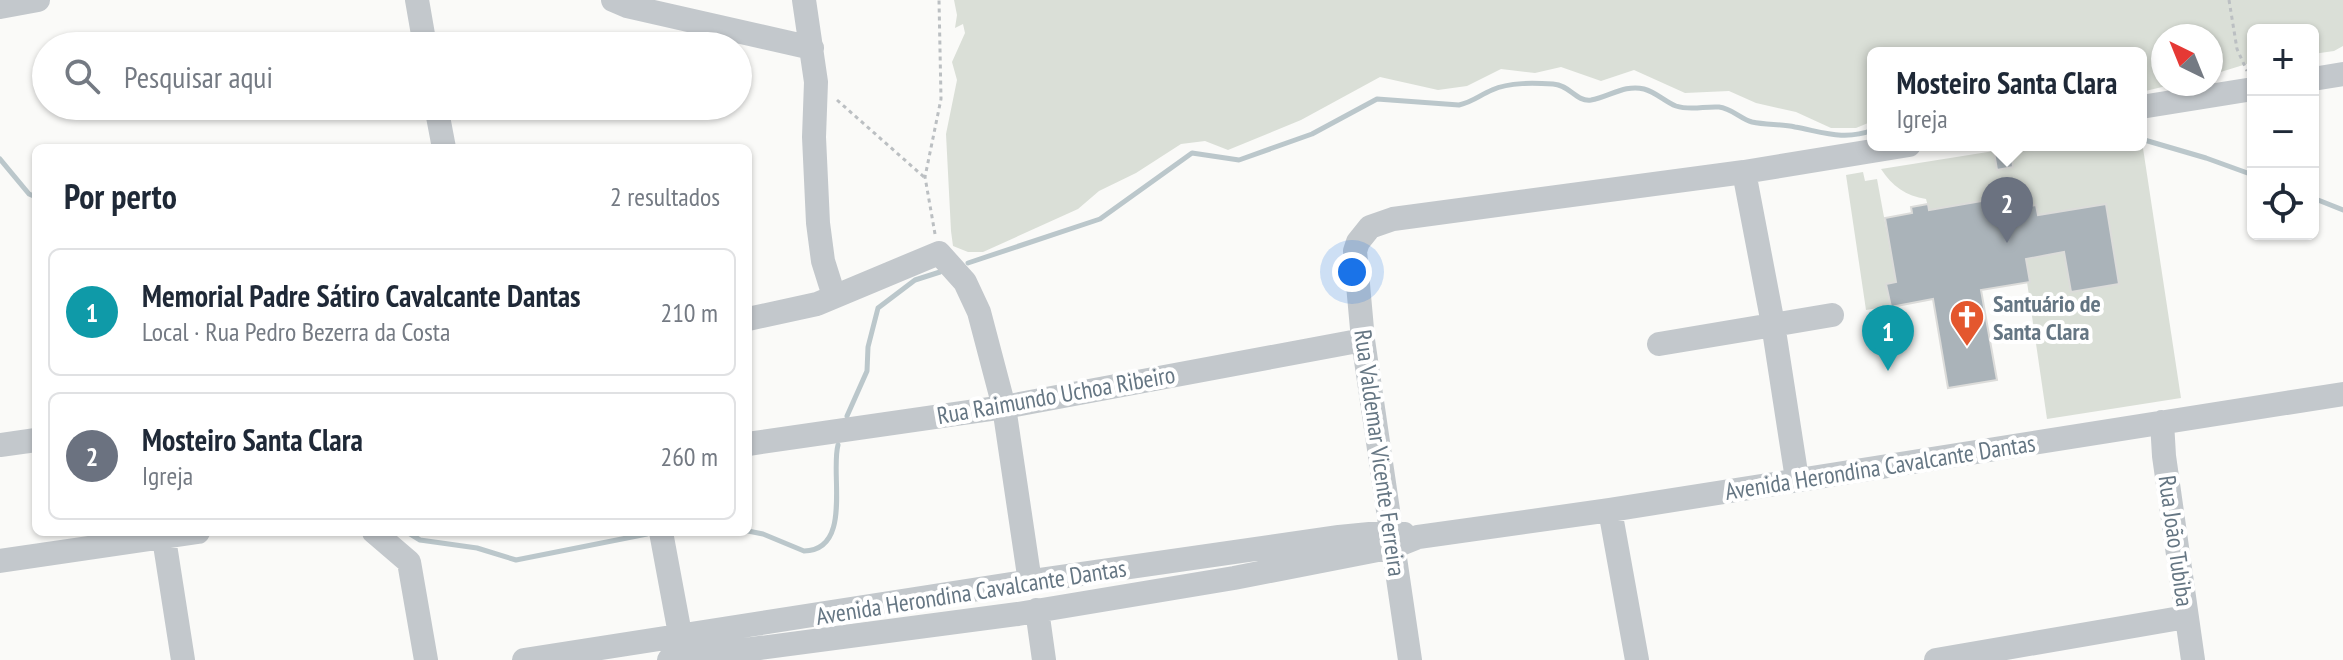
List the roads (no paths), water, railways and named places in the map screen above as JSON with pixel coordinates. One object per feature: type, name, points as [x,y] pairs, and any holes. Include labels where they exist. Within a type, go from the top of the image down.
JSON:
[{"type":"street","points":[[0,7],[38,0]]},
{"type":"street","points":[[417,0],[423,32]]},
{"type":"street","points":[[613,0],[627,6],[742,32]]},
{"type":"street","points":[[804,0],[816,82],[814,137],[818,223],[823,261],[834,296]]},
{"type":"street","points":[[752,34],[812,48]]},
{"type":"street","points":[[2319,78],[2343,74]]},
{"type":"street","points":[[2147,106],[2247,83]]},
{"type":"street","points":[[439,120],[443,144]]},
{"type":"street","points":[[1797,479],[1773,324],[1744,172],[1872,151]]},
{"type":"street","name":"Rua Valdemar Vicente Ferreira","points":[[1410,660],[1363,340],[1355,251],[1358,242],[1370,227],[1393,219],[1744,172]]},
{"type":"street","points":[[752,318],[817,304],[939,253],[956,270],[974,296],[1004,407],[1020,583],[1044,660]]},
{"type":"street","points":[[1659,344],[1832,315]]},
{"type":"street","name":"Rua Raimundo Uchoa Ribeiro","points":[[752,443],[1004,407],[1363,340]]},
{"type":"street","name":"Avenida Herondina Cavalcante Dantas","points":[[680,654],[1020,583],[1418,537],[1610,510],[2343,394]]},
{"type":"street","name":"Rua João Tubiba","points":[[2162,422],[2164,456],[2193,660]]},
{"type":"street","points":[[0,445],[32,441]]},
{"type":"street","points":[[1610,510],[1637,660]]},
{"type":"street","points":[[0,561],[157,536]]},
{"type":"street","points":[[163,536],[183,660]]},
{"type":"street","points":[[379,536],[409,562],[426,660]]},
{"type":"street","points":[[662,536],[680,654]]},
{"type":"street","name":"Avenida Herondina Cavalcante Dantas","points":[[524,660],[680,654],[1027,612],[1234,578],[1391,539]]},
{"type":"street","points":[[1936,660],[2186,617]]},
{"type":"waterway","points":[[968,263],[1100,219],[1192,153],[1239,160],[1312,134],[1377,99],[1459,105],[1499,87],[1530,83],[1559,85],[1581,98],[1591,100],[1637,88],[1648,90],[1676,106],[1723,108],[1757,123],[1843,135],[1867,132]]},
{"type":"waterway","points":[[2147,141],[2247,173]]},
{"type":"waterway","points":[[0,159],[32,195]]},
{"type":"waterway","points":[[2319,200],[2343,210]]},
{"type":"waterway","points":[[847,416],[867,371],[868,347],[878,308],[915,280],[940,272]]},
{"type":"waterway","points":[[752,532],[804,551],[819,547],[829,538],[836,508],[838,445]]},
{"type":"waterway","points":[[414,536],[420,540],[477,548],[516,560],[637,536]]},
{"type":"place","name":"Mosteiro Santa Clara","points":[[2007,243]]},
{"type":"place","name":"Santuário de Santa Clara","points":[[1967,348]]},
{"type":"place","name":"Memorial Padre Sátiro Cavalcante Dantas","points":[[1888,371]]}]
